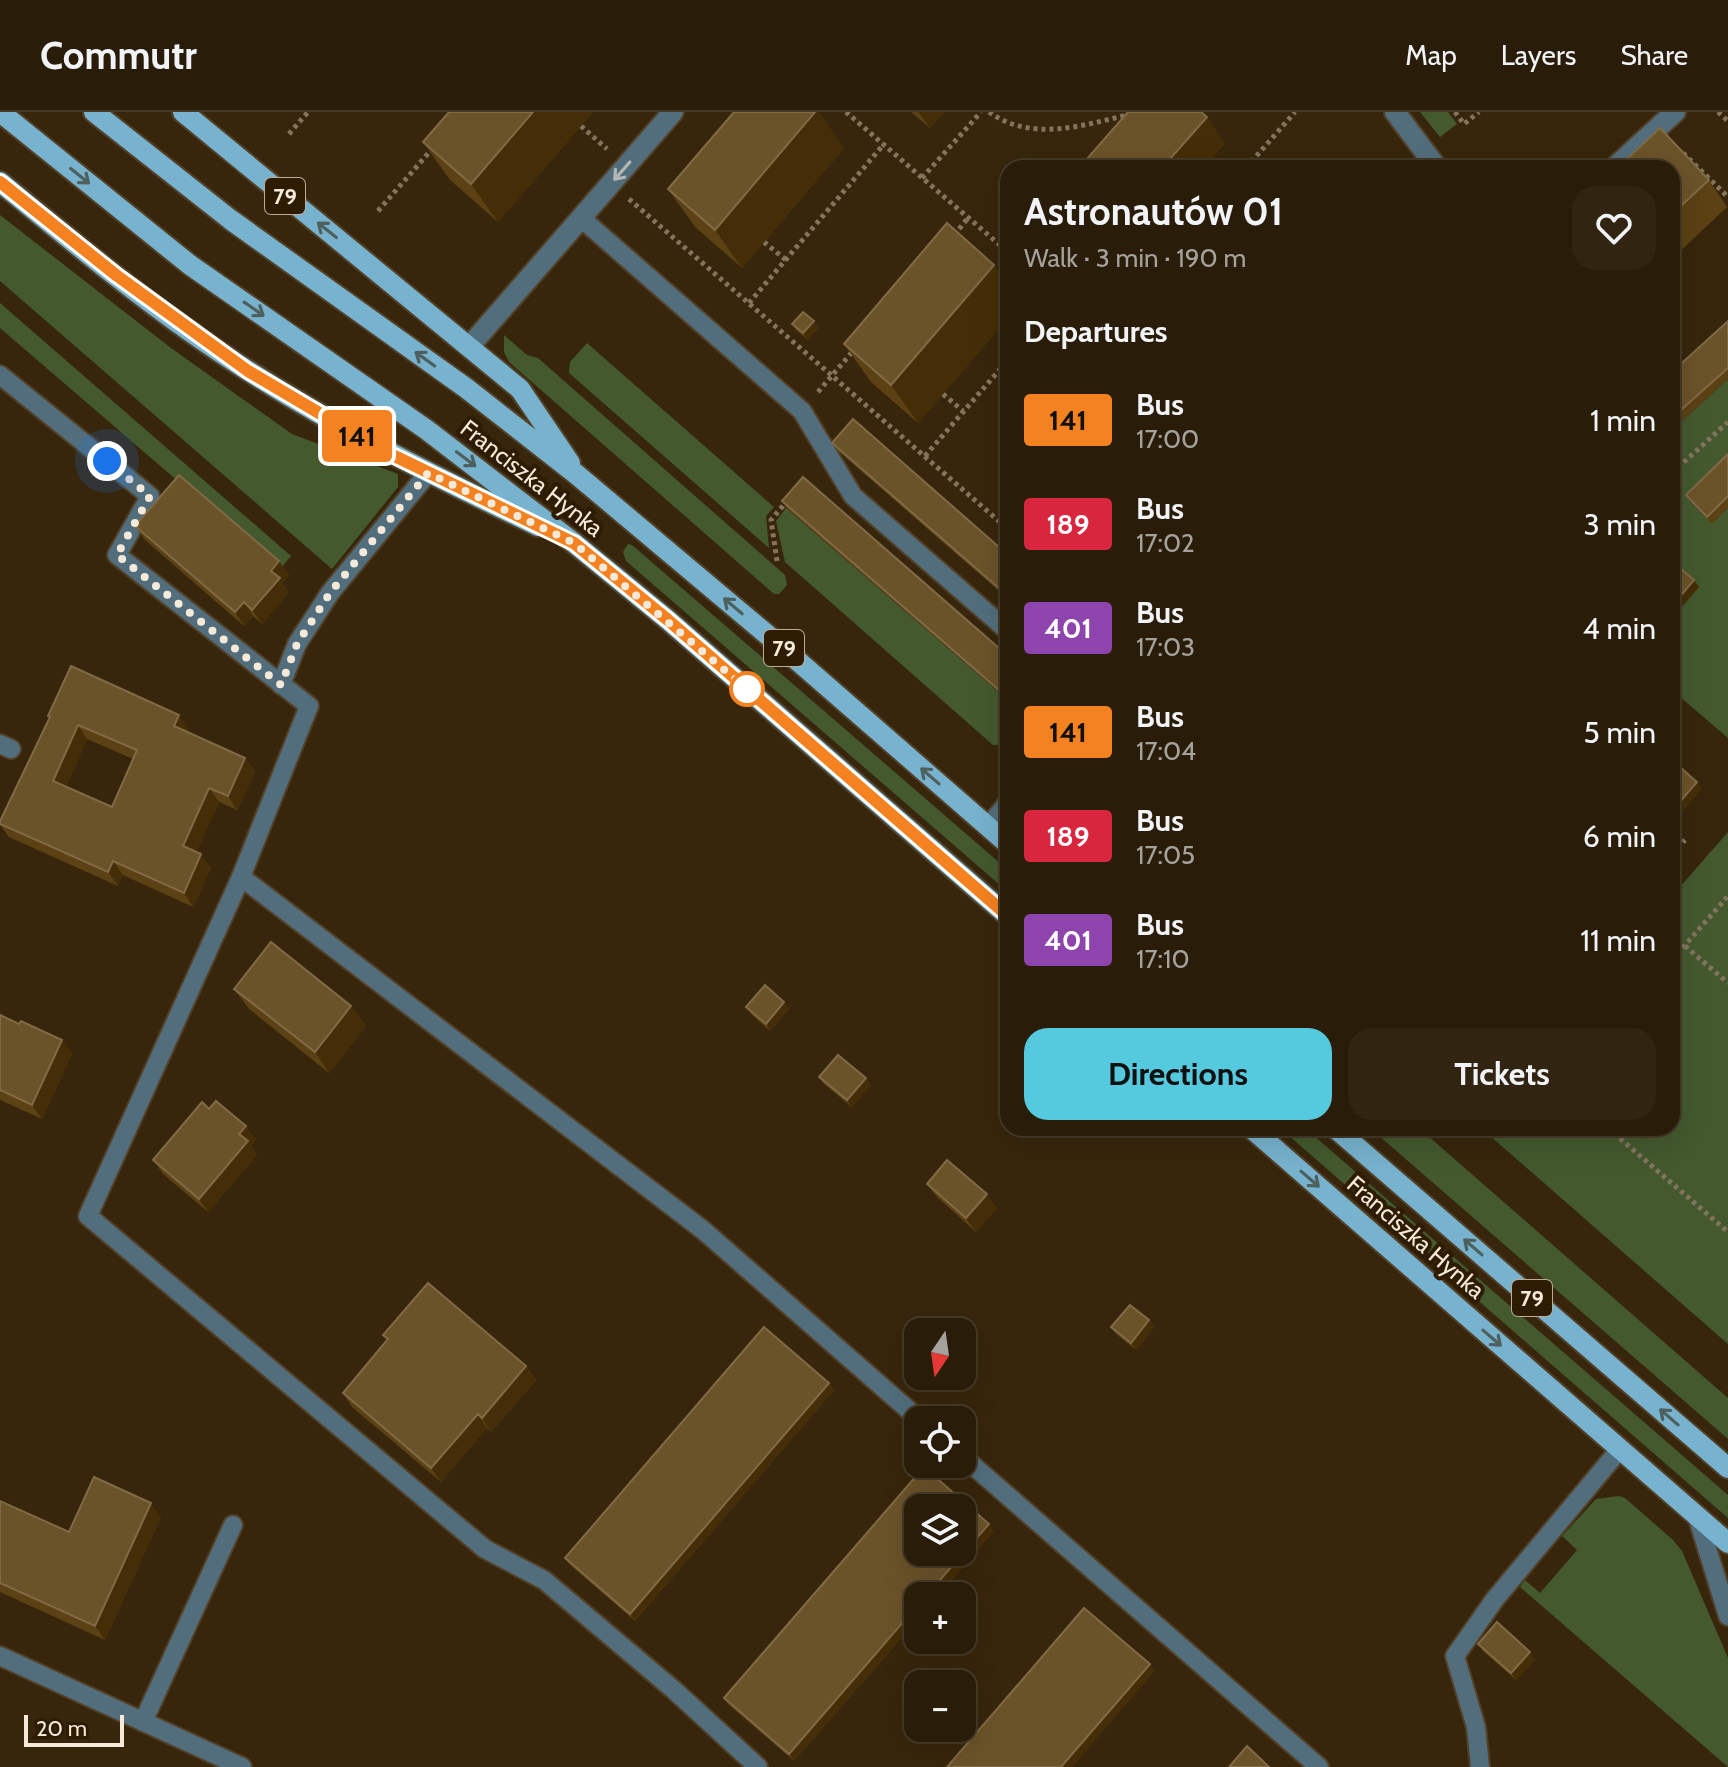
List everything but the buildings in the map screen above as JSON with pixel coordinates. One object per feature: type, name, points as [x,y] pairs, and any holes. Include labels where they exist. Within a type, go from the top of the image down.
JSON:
[{"type":"main road","name":"Franciszka Hynka","points":[[0,112],[190,265],[427,430],[574,543],[668,620],[1000,909]]},
{"type":"main road","name":"Franciszka Hynka","points":[[94,112],[231,220],[466,388],[576,474],[1000,837]]},
{"type":"main road","name":"79","points":[[183,112],[520,389],[552,433],[576,474]]},
{"type":"main road","name":"79","points":[[0,182],[116,275],[226,356],[343,429],[574,543]]},
{"type":"main road","name":"Franciszka Hynka","points":[[1260,1136],[1728,1543]]},
{"type":"main road","name":"Franciszka Hynka","points":[[1344,1136],[1728,1468]]},
{"type":"street","points":[[469,347],[673,112]]},
{"type":"street","points":[[1395,112],[1431,160]]},
{"type":"street","points":[[1623,160],[1675,112]]},
{"type":"street","points":[[989,827],[1000,814]]},
{"type":"lane","points":[[581,218],[802,411],[853,496],[1000,624]]},
{"type":"lane","points":[[0,375],[150,496],[117,555],[309,706],[241,877],[88,1216],[485,1549],[544,1580],[674,1690],[758,1767]]},
{"type":"lane","points":[[281,685],[297,644],[330,593],[428,473]]},
{"type":"lane","points":[[241,877],[703,1230],[904,1406]]},
{"type":"lane","points":[[1480,1767],[1476,1727],[1455,1656],[1495,1599],[1620,1449]]},
{"type":"lane","points":[[976,1468],[1319,1767]]},
{"type":"lane","points":[[1697,1516],[1728,1616]]},
{"type":"lane","points":[[143,1722],[233,1525]]},
{"type":"lane","points":[[0,1656],[143,1722],[204,1759],[242,1767]]},
{"type":"path","points":[[289,134],[308,112]]},
{"type":"path","points":[[846,112],[1000,244]]},
{"type":"path","points":[[922,178],[981,112]]},
{"type":"path","points":[[989,112],[1001,121],[1033,129],[1069,128],[1128,114]]},
{"type":"path","points":[[1253,160],[1295,112]]},
{"type":"path","points":[[1455,112],[1464,124],[1479,112]]},
{"type":"path","points":[[1718,112],[1728,121]]},
{"type":"path","points":[[1121,122],[1128,114]]},
{"type":"path","points":[[581,126],[612,153]]},
{"type":"path","points":[[378,211],[437,144]]},
{"type":"path","points":[[749,303],[884,144]]},
{"type":"path","points":[[1679,149],[1728,197]]},
{"type":"path","points":[[629,198],[1000,522]]},
{"type":"path","points":[[950,239],[968,218]]},
{"type":"path","points":[[764,242],[786,260]]},
{"type":"path","points":[[802,411],[862,341]]},
{"type":"path","points":[[924,456],[1000,369]]},
{"type":"path","points":[[943,394],[963,411]]},
{"type":"path","points":[[1680,466],[1728,422]]},
{"type":"path","points":[[777,561],[771,520],[790,498]]},
{"type":"path","points":[[1680,845],[1685,840]]},
{"type":"path","points":[[1680,951],[1728,896]]},
{"type":"path","points":[[1685,946],[1728,983]]},
{"type":"path","points":[[1617,1136],[1728,1232]]},
{"type":"green space","points":[[1420,112],[1448,112],[1457,124],[1440,137]]},
{"type":"green space","points":[[0,215],[171,348],[292,434],[398,474],[398,487],[332,569],[0,281]]},
{"type":"green space","points":[[0,303],[291,556],[280,569],[0,328]]},
{"type":"green space","points":[[504,335],[527,355],[538,358],[785,575],[787,585],[779,594],[774,594],[509,362],[504,352]]},
{"type":"green space","points":[[587,343],[774,507],[766,516],[769,548],[569,373],[570,362]]},
{"type":"green space","points":[[1728,379],[1728,738],[1680,697],[1680,423]]},
{"type":"green space","points":[[786,508],[1000,693],[1000,745],[993,745],[785,562],[776,521]]},
{"type":"green space","points":[[628,544],[632,545],[1000,863],[1000,885],[626,561],[623,552]]},
{"type":"green space","points":[[1728,832],[1728,1344],[1490,1136],[1680,1136],[1680,887]]},
{"type":"green space","points":[[1289,1136],[1314,1136],[1728,1495],[1728,1518]]},
{"type":"green space","points":[[1379,1136],[1428,1136],[1728,1398],[1728,1439]]},
{"type":"green space","points":[[1625,1498],[1682,1551],[1728,1658],[1728,1767],[1520,1587],[1525,1580],[1540,1593],[1577,1550],[1562,1536],[1596,1499]]},
{"type":"bus line","name":"141","points":[[0,182],[116,275],[248,371],[380,449],[574,543],[668,620],[1000,909]]},
{"type":"route","points":[[107,461],[150,496],[117,555],[281,685],[297,644],[330,593],[428,473],[574,543],[747,689]]}]
